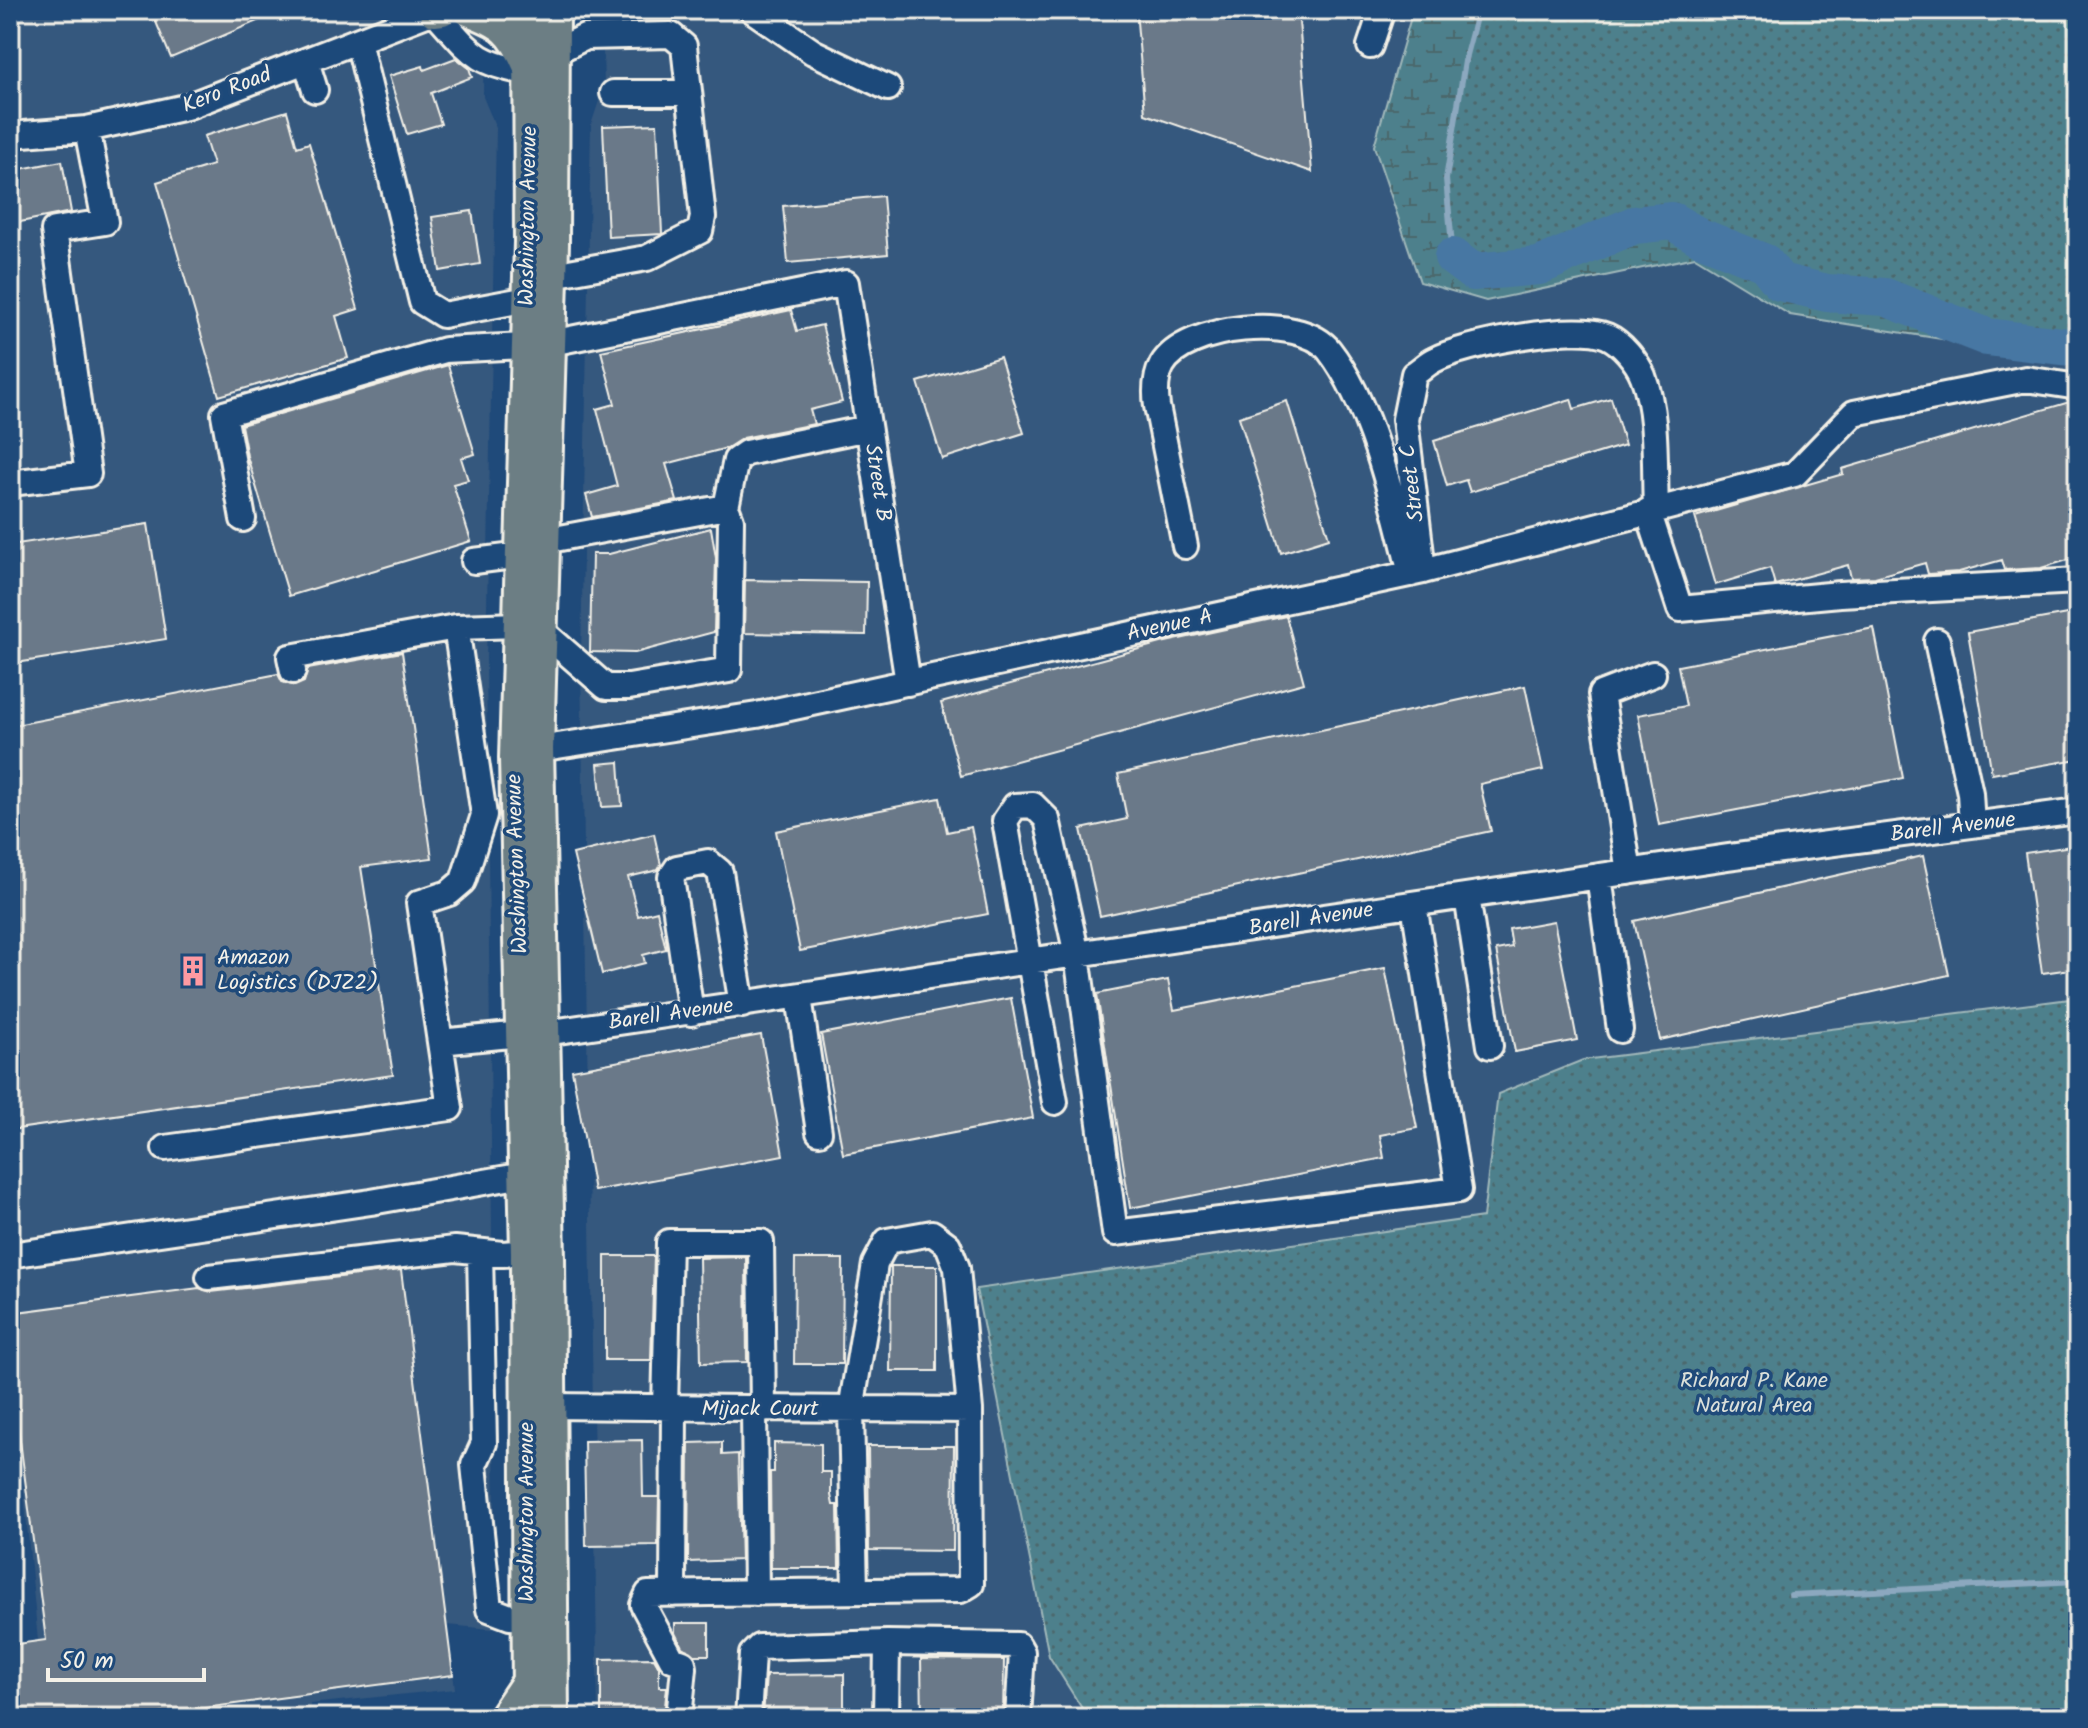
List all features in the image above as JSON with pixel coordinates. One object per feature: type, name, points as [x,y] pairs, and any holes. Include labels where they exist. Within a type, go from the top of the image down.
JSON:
[{"type":"main road","points":[[434,10],[442,10]]},
{"type":"main road","points":[[468,10],[499,22],[517,39],[531,73]]},
{"type":"main road","name":"Washington Avenue","points":[[529,10],[528,299],[538,344]]},
{"type":"main road","name":"Washington Avenue","points":[[528,1718],[524,1175],[533,1033],[538,749],[531,628],[538,344],[552,275],[554,10]]},
{"type":"main road","name":"Washington Avenue","points":[[531,628],[515,758],[533,1033],[549,1406],[553,1718]]},
{"type":"main road","points":[[503,1718],[528,1681]]},
{"type":"street","name":"Kero Road","points":[[10,135],[87,129],[186,107],[434,10]]},
{"type":"street","points":[[434,10],[474,55],[492,66],[531,73]]},
{"type":"street","points":[[752,10],[813,52],[888,88]]},
{"type":"street","points":[[1370,46],[1382,10]]},
{"type":"street","points":[[552,275],[647,258],[700,231],[703,217],[684,46],[671,35],[585,37],[555,52]]},
{"type":"street","points":[[358,41],[422,302],[443,315],[528,299]]},
{"type":"street","points":[[306,61],[315,90]]},
{"type":"street","points":[[613,93],[689,93]]},
{"type":"street","points":[[10,483],[88,474],[54,230],[105,222],[87,129]]},
{"type":"street","name":"Street B","points":[[538,344],[846,283],[908,683]]},
{"type":"street","points":[[1185,546],[1157,406],[1155,385],[1163,363],[1179,347],[1197,338],[1255,327],[1285,328],[1309,335],[1327,347],[1341,368],[1394,504],[1417,573]]},
{"type":"street","name":"Street C","points":[[1417,573],[1405,419],[1414,374],[1435,359],[1536,333],[1580,331],[1607,336],[1629,354],[1643,375],[1650,408],[1652,510]]},
{"type":"street","points":[[243,519],[224,414],[445,350],[538,344]]},
{"type":"street","name":"Avenue A","points":[[538,749],[757,715],[1417,573],[1795,474],[1854,413],[2026,379],[2078,387]]},
{"type":"street","points":[[293,671],[290,657],[531,628],[606,687],[629,687],[729,670],[731,520],[726,507],[736,460],[746,453],[868,428]]},
{"type":"street","points":[[474,561],[726,507]]},
{"type":"street","points":[[1652,510],[1680,609],[1840,594],[2078,581]]},
{"type":"street","points":[[165,1148],[450,1108],[419,903],[449,893],[463,881],[484,815],[457,635]]},
{"type":"street","points":[[1937,641],[1970,793],[1972,825]]},
{"type":"street","points":[[1629,872],[1601,694],[1653,674]]},
{"type":"street","points":[[1055,1102],[1005,821],[1015,806],[1025,804],[1040,809],[1047,819],[1077,955],[1115,1233],[1459,1190],[1414,904]]},
{"type":"street","name":"Barell Avenue","points":[[440,1042],[691,1013],[1599,876],[2078,811]]},
{"type":"street","points":[[691,1013],[671,877],[677,868],[708,862],[720,872],[742,1005]]},
{"type":"street","points":[[1599,876],[1620,1030]]},
{"type":"street","points":[[1467,896],[1490,1046]]},
{"type":"street","points":[[799,997],[819,1132]]},
{"type":"street","points":[[10,1255],[371,1202],[524,1175]]},
{"type":"street","points":[[679,1718],[683,1663],[672,1659],[643,1605],[648,1594],[961,1590],[971,1584],[970,1410],[957,1268],[948,1245],[932,1233],[887,1241],[875,1264],[851,1410],[855,1591]]},
{"type":"street","points":[[673,1594],[669,1242],[761,1242],[756,1593]]},
{"type":"street","points":[[209,1277],[455,1249],[526,1252]]},
{"type":"street","points":[[480,1252],[484,1443],[474,1465],[489,1609],[510,1617],[528,1618]]},
{"type":"street","name":"Mijack Court","points":[[549,1406],[970,1410]]},
{"type":"street","points":[[748,1718],[752,1654],[759,1647],[887,1643],[1018,1645],[1022,1652],[1018,1718]]},
{"type":"street","points":[[886,1718],[887,1643]]},
{"type":"shaded area","points":[[10,10],[484,10],[483,97],[496,128],[486,660],[496,1617],[492,1629],[447,1625],[455,1689],[310,1704],[310,1718],[10,1718],[10,1645],[38,1641],[10,1345]]},
{"type":"shaded area","points":[[602,10],[1413,10],[1374,146],[1486,301],[1695,257],[1790,315],[2030,353],[2078,348],[2078,998],[1583,1060],[1498,1094],[1483,1217],[977,1289],[1049,1656],[1088,1718],[598,1718],[581,660],[591,125],[604,86]]},
{"type":"green space","points":[[1413,10],[2078,10],[2078,348],[2030,353],[1790,315],[1695,257],[1486,301],[1420,282],[1374,146]]},
{"type":"green space","points":[[1478,10],[2078,10],[2078,348],[1987,337],[1885,297],[1827,293],[1780,282],[1765,263],[1700,237],[1672,221],[1634,225],[1539,266],[1473,272],[1453,257],[1446,179],[1466,55]]},
{"type":"green space","name":"Richard P. Kane Natural Area","points":[[2078,998],[2078,1718],[1088,1718],[1049,1656],[976,1289],[1483,1217],[1498,1094],[1583,1060]]},
{"type":"building","points":[[151,10],[283,10],[171,58]]},
{"type":"building","points":[[1136,10],[1298,10],[1312,172],[1145,114]]},
{"type":"building","points":[[456,58],[469,68],[472,77],[431,93],[441,124],[407,134],[389,76],[423,66],[424,70]]},
{"type":"building","points":[[287,111],[297,147],[309,143],[358,309],[336,316],[348,358],[219,396],[157,182],[213,165],[204,136]]},
{"type":"building","points":[[657,124],[662,234],[608,237],[603,126]]},
{"type":"building","points":[[62,161],[71,212],[10,224],[10,171]]},
{"type":"building","points":[[883,196],[888,254],[788,263],[783,206]]},
{"type":"building","points":[[472,211],[480,264],[440,271],[432,217]]},
{"type":"building","points":[[791,310],[797,331],[822,325],[842,402],[810,410],[814,424],[743,438],[727,448],[666,464],[677,501],[592,517],[586,495],[617,486],[597,409],[615,404],[601,351]]},
{"type":"building","points":[[1000,357],[1024,433],[942,459],[918,382]]},
{"type":"building","points":[[448,365],[475,454],[461,458],[468,480],[453,484],[471,541],[289,596],[247,456],[241,425]]},
{"type":"building","points":[[1611,398],[1625,445],[1470,492],[1466,480],[1447,486],[1434,441],[1571,399],[1574,409]]},
{"type":"building","points":[[1287,401],[1329,538],[1281,553],[1239,417]]},
{"type":"building","points":[[2078,402],[2078,557],[2041,568],[2005,570],[2002,560],[1959,572],[1928,574],[1925,563],[1875,577],[1851,578],[1848,565],[1775,585],[1770,568],[1715,585],[1695,517],[1843,474],[1842,469]]},
{"type":"building","points":[[148,524],[166,639],[10,664],[10,545]]},
{"type":"building","points":[[711,528],[716,558],[714,632],[635,653],[590,652],[592,554],[609,554]]},
{"type":"building","points":[[745,580],[867,582],[866,635],[744,633]]},
{"type":"building","points":[[2078,612],[2078,759],[1992,774],[1968,632]]},
{"type":"building","points":[[1286,616],[1304,683],[961,776],[941,703],[1161,643]]},
{"type":"building","points":[[1874,628],[1903,778],[1659,825],[1638,715],[1686,706],[1678,666]]},
{"type":"building","name":"Amazon Logistics (DJZ2)","points":[[402,652],[432,858],[361,867],[393,1075],[10,1130],[10,726],[278,674],[282,682],[295,686],[304,682],[308,669]]},
{"type":"building","points":[[1525,686],[1543,770],[1480,784],[1491,831],[1100,916],[1081,829],[1127,819],[1118,774]]},
{"type":"building","points":[[619,762],[622,806],[602,807],[598,764]]},
{"type":"building","points":[[940,798],[947,832],[971,827],[988,914],[800,951],[776,831]]},
{"type":"building","points":[[654,834],[661,865],[658,870],[628,877],[638,916],[657,911],[666,949],[643,955],[645,963],[602,974],[573,854]]},
{"type":"building","points":[[2078,845],[2078,968],[2042,973],[2025,853]]},
{"type":"building","points":[[1923,856],[1949,975],[1660,1040],[1634,921]]},
{"type":"building","points":[[1554,921],[1577,1040],[1515,1052],[1496,950],[1512,947],[1509,929]]},
{"type":"building","points":[[1385,968],[1417,1128],[1380,1135],[1384,1158],[1130,1208],[1097,994],[1168,980],[1174,1010]]},
{"type":"building","points":[[1011,998],[1033,1118],[843,1154],[821,1034]]},
{"type":"building","points":[[761,1035],[783,1155],[594,1191],[572,1070]]},
{"type":"building","points":[[605,1256],[654,1256],[651,1360],[605,1360]]},
{"type":"building","points":[[746,1257],[747,1362],[701,1363],[699,1258]]},
{"type":"building","points":[[795,1259],[843,1259],[842,1364],[794,1364]]},
{"type":"building","points":[[891,1266],[937,1266],[937,1371],[890,1371]]},
{"type":"building","points":[[401,1270],[453,1675],[129,1718],[10,1718],[10,1645],[46,1640],[10,1364],[10,1313],[199,1288],[211,1292]]},
{"type":"building","points":[[642,1440],[643,1497],[659,1497],[658,1545],[586,1546],[584,1441]]},
{"type":"building","points":[[722,1442],[722,1455],[738,1454],[741,1560],[688,1562],[689,1443]]},
{"type":"building","points":[[774,1443],[821,1444],[821,1472],[831,1472],[833,1505],[838,1505],[839,1568],[771,1568],[770,1472],[774,1472]]},
{"type":"building","points":[[868,1446],[954,1446],[953,1551],[869,1550]]},
{"type":"building","points":[[675,1623],[709,1623],[709,1655],[695,1655],[682,1647],[675,1633]]},
{"type":"building","points":[[654,1658],[659,1667],[659,1687],[667,1687],[664,1716],[601,1718],[601,1659]]},
{"type":"building","points":[[921,1659],[1004,1660],[1003,1718],[922,1718]]},
{"type":"building","points":[[844,1674],[844,1718],[763,1718],[766,1675]]},
{"type":"waterway","points":[[1453,257],[1446,179],[1466,55],[1478,10]]},
{"type":"waterway","points":[[1453,257],[1473,272],[1539,266],[1634,225],[1672,221],[1700,237],[1765,263],[1780,282],[1827,293],[1885,297],[1987,337],[2078,348]]},
{"type":"waterway","points":[[1791,1595],[2078,1581]]},
{"type":"place","name":"Amazon Logistics (DJZ2)","points":[[193,971]]}]
